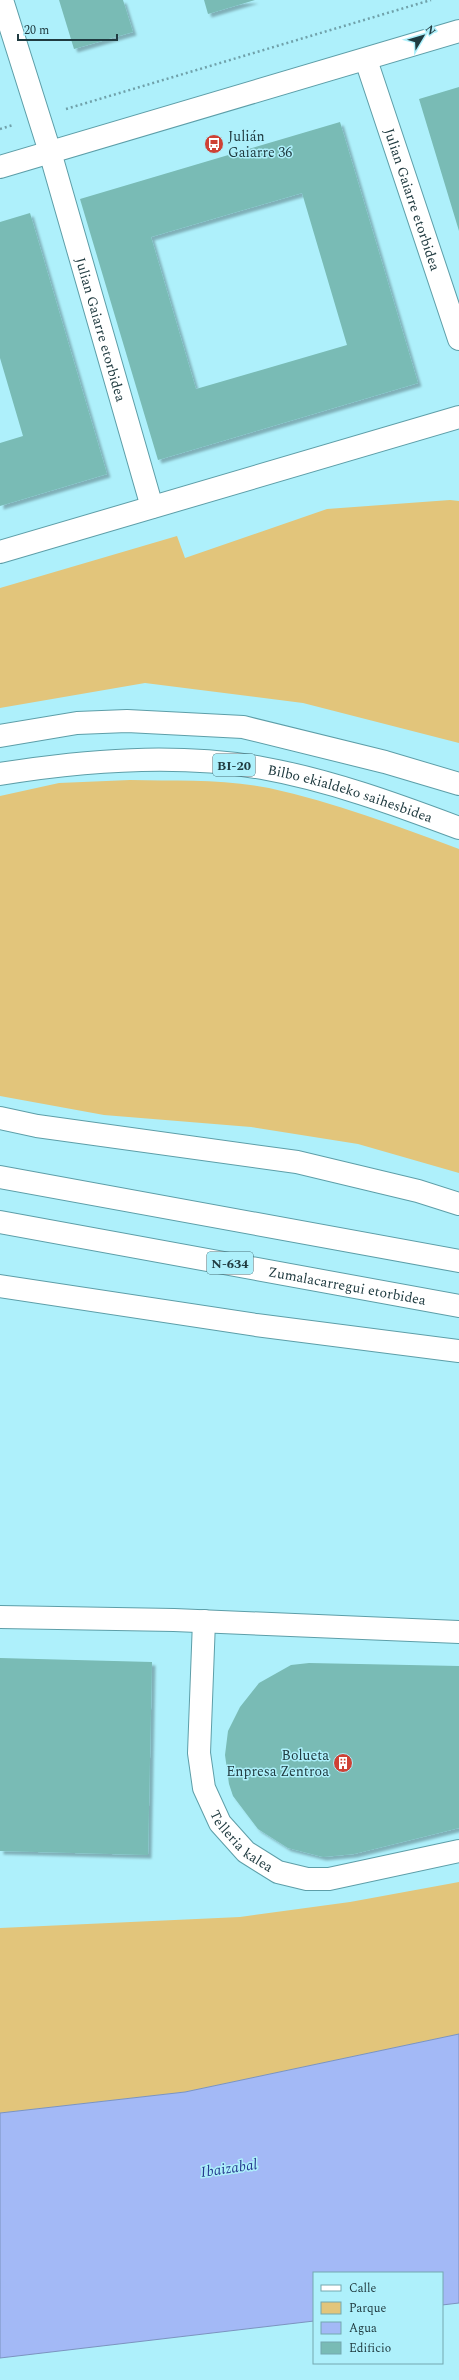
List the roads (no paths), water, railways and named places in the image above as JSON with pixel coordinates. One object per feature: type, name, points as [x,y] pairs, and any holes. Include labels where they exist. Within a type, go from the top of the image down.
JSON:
[{"type":"main road","name":"Julian Gaiarre etorbidea","points":[[2,0],[38,118],[50,152],[152,507]]},
{"type":"main road","points":[[0,167],[366,60],[459,31]]},
{"type":"main road","name":"Julian Gaiarre etorbidea","points":[[366,60],[459,339]]},
{"type":"main road","points":[[0,552],[459,417]]},
{"type":"main road","points":[[0,736],[77,722],[127,721],[243,727],[385,762],[459,784]]},
{"type":"main road","name":"Bilbo ekialdeko saihesbidea","points":[[0,774],[83,762],[137,760],[194,761],[262,768],[384,801],[459,828]]},
{"type":"main road","points":[[0,1118],[37,1126],[297,1162],[418,1191],[459,1204]]},
{"type":"main road","points":[[0,1177],[459,1261]]},
{"type":"main road","name":"Zumalacarregui etorbidea","points":[[0,1222],[459,1306]]},
{"type":"main road","points":[[0,1286],[256,1325],[459,1351]]},
{"type":"main road","points":[[0,1617],[204,1622],[459,1632]]},
{"type":"main road","name":"Telleria kalea","points":[[204,1622],[199,1753],[204,1788],[220,1823],[246,1852],[278,1872],[307,1879],[329,1879],[459,1851]]},
{"type":"water","name":"Ibaizabal","points":[[459,2034],[459,2303],[443,2305],[443,2272],[313,2272],[313,2321],[0,2358],[0,2113],[185,2092]]},
{"type":"place","name":"Julián Gaiarre 36","points":[[214,144]]},
{"type":"place","name":"Bolueta Enpresa Zentroa","points":[[343,1763]]}]
